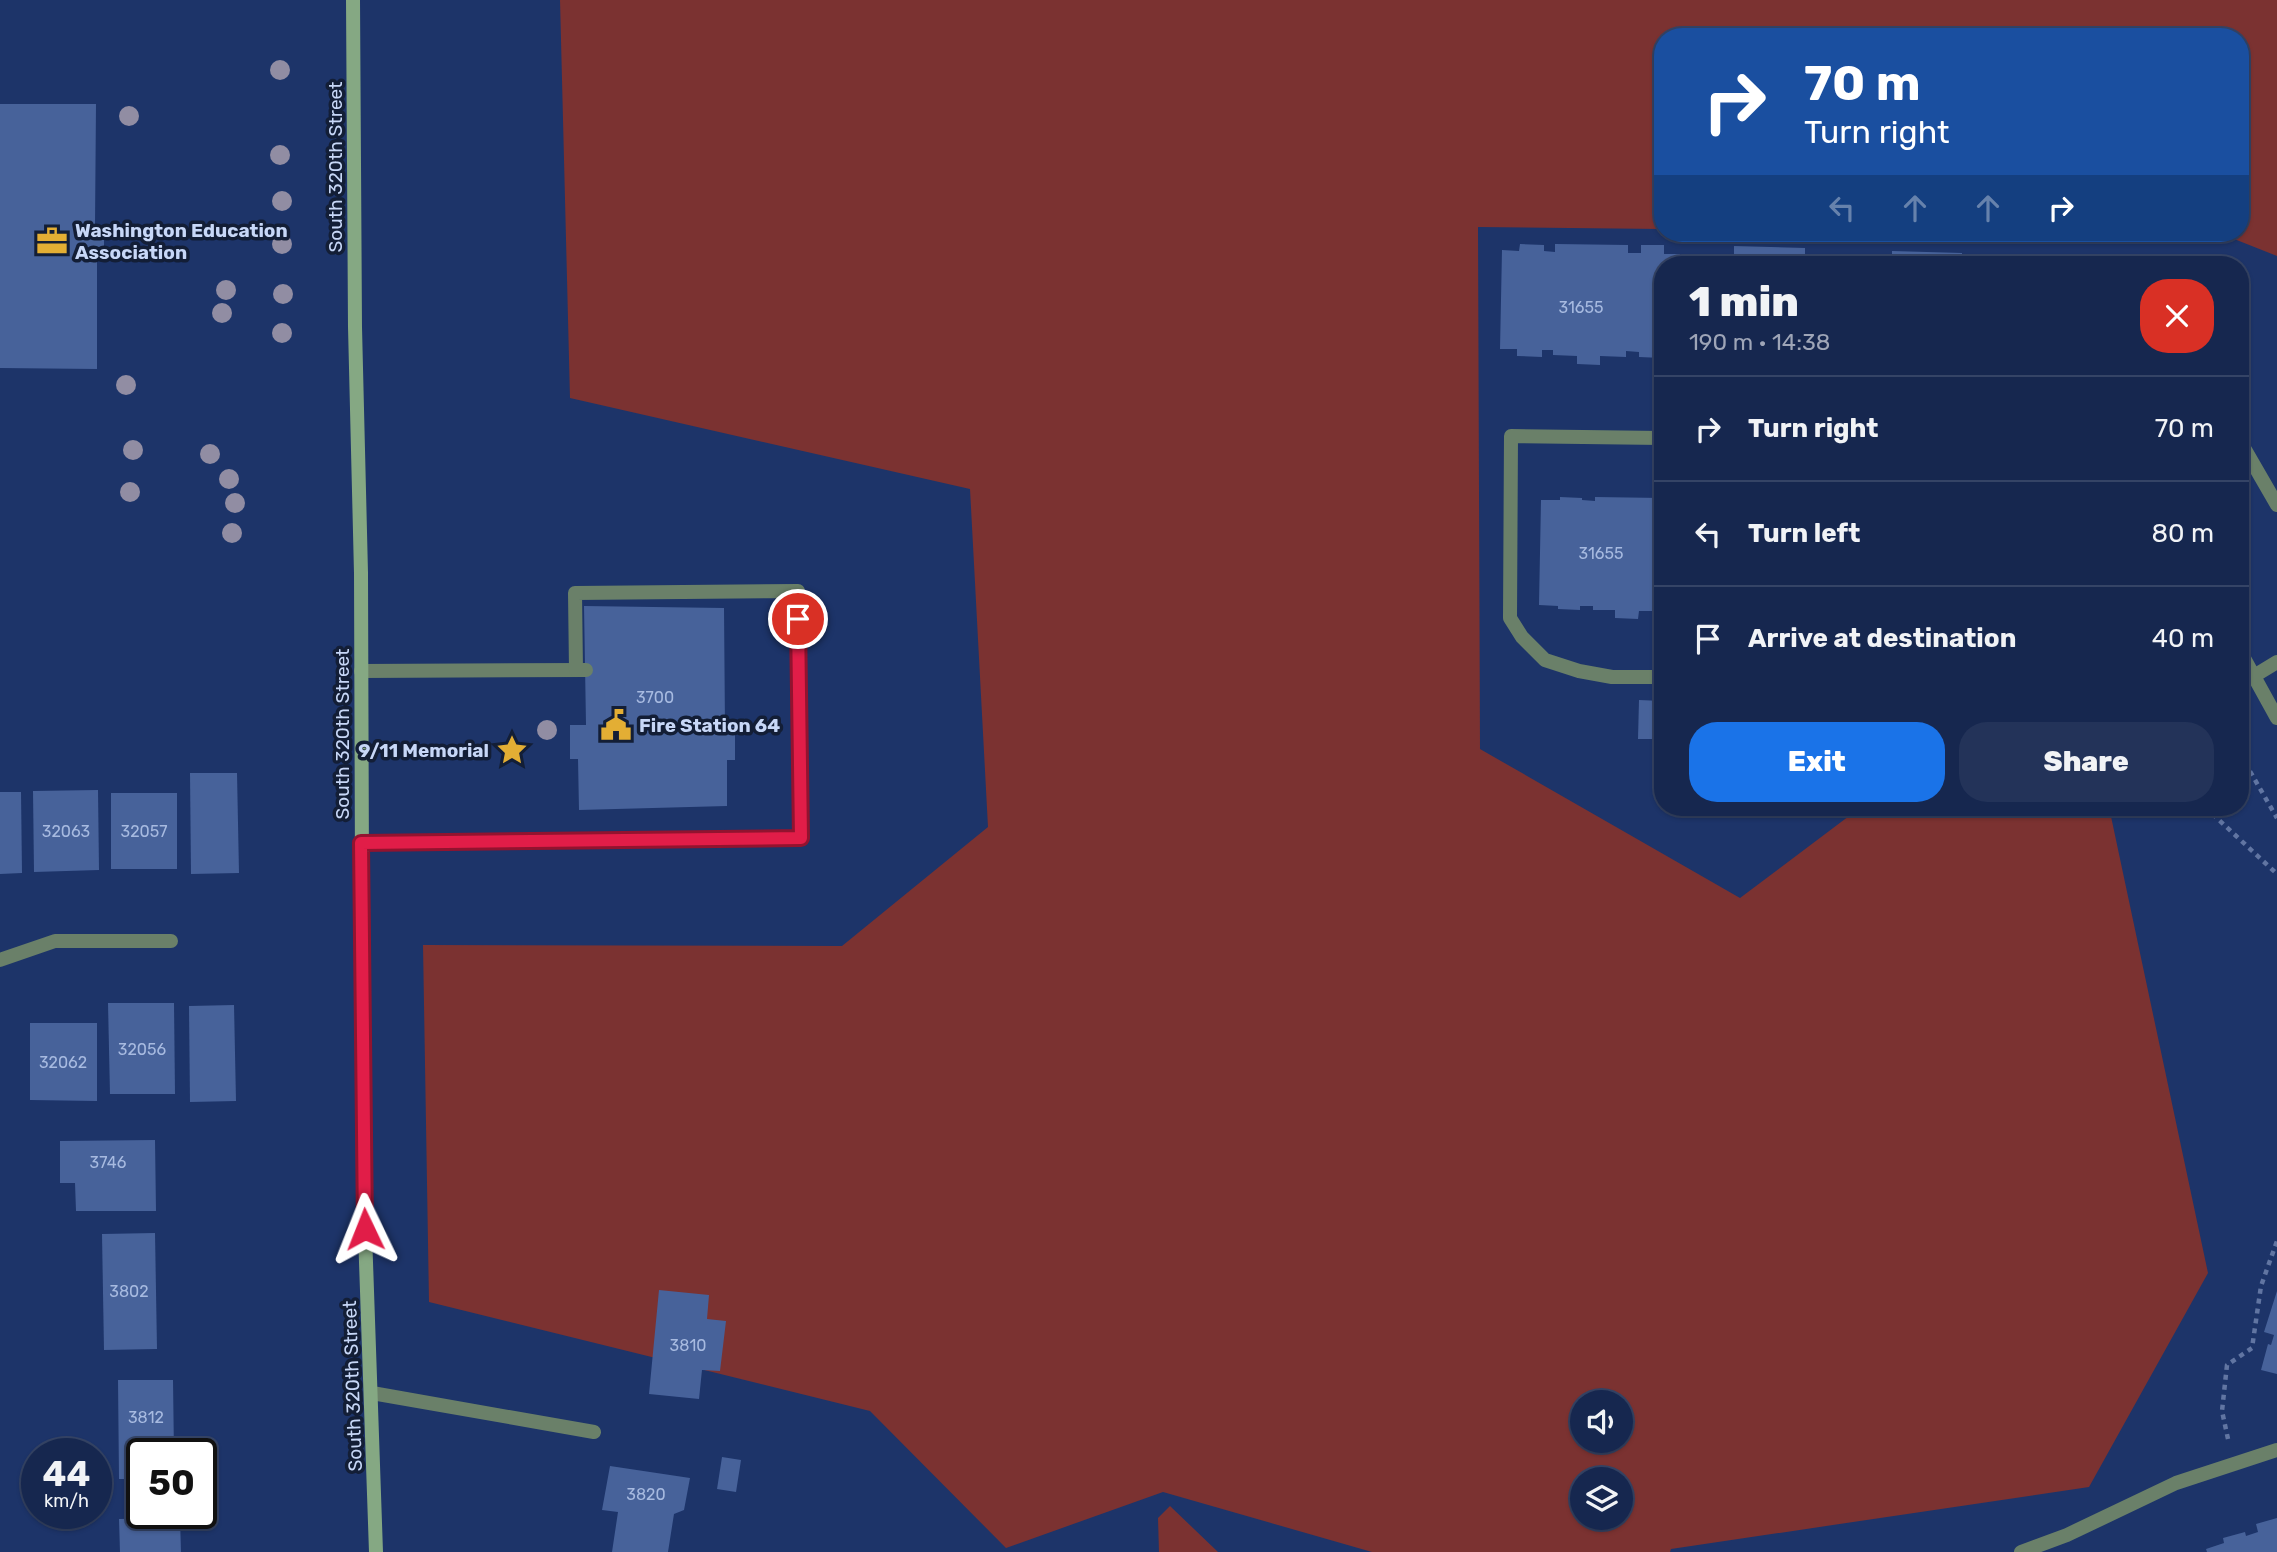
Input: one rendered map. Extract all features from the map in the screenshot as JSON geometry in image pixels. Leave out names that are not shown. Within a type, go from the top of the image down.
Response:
[{"type":"main road","name":"South 320th Street","points":[[353,0],[355,327],[361,573],[363,1175],[376,1552]]},
{"type":"street","points":[[1654,438],[1511,436],[1510,604],[1510,618],[1521,637],[1545,660],[1579,671],[1612,677],[1654,677]]},
{"type":"street","points":[[2249,457],[2277,505]]},
{"type":"street","points":[[361,671],[581,670],[575,593],[797,592],[801,838],[361,843]]},
{"type":"street","points":[[2249,675],[2277,662]]},
{"type":"street","points":[[2249,679],[2277,718]]},
{"type":"street","points":[[0,960],[55,941],[171,941]]},
{"type":"street","points":[[372,1393],[594,1432]]},
{"type":"street","points":[[2021,1552],[2067,1535],[2176,1483],[2277,1450]]},
{"type":"path","points":[[2249,770],[2277,818]]},
{"type":"path","points":[[2215,816],[2277,874]]},
{"type":"path","points":[[2234,1464],[2222,1411],[2227,1365],[2252,1348],[2261,1286],[2277,1241]]},
{"type":"shaded area","points":[[560,0],[2277,0],[2277,256],[2242,242],[2249,242],[2249,28],[1654,28],[1654,229],[1478,227],[1480,749],[1740,898],[1849,816],[2111,816],[2208,1273],[2089,1487],[1671,1549],[1670,1552],[1372,1552],[1163,1492],[1006,1548],[870,1411],[429,1302],[423,945],[842,946],[988,827],[970,489],[570,398]]},
{"type":"shaded area","points":[[1170,1506],[1218,1552],[1159,1552],[1158,1518]]},
{"type":"building","name":"Washington Education Association","points":[[0,104],[96,104],[95,225],[104,225],[104,257],[97,257],[97,369],[0,368]]},
{"type":"building","points":[[1520,244],[1544,245],[1544,251],[1555,252],[1555,244],[1628,245],[1628,253],[1641,253],[1641,245],[1664,245],[1664,254],[1680,254],[1654,256],[1654,358],[1639,357],[1639,352],[1626,351],[1626,357],[1600,356],[1600,365],[1577,364],[1577,356],[1553,355],[1553,350],[1542,350],[1542,357],[1517,356],[1517,349],[1500,349],[1502,250],[1519,251]]},
{"type":"building","points":[[1734,246],[1805,248],[1805,256],[1734,256]]},
{"type":"building","points":[[1892,251],[1962,253],[1962,256],[1892,256]]},
{"type":"building","points":[[1855,254],[1880,256],[1855,256]]},
{"type":"building","points":[[1560,497],[1595,501],[1595,497],[1654,498],[1654,611],[1639,611],[1638,619],[1615,618],[1615,610],[1593,610],[1593,606],[1580,606],[1580,610],[1539,605],[1541,500],[1560,500]]},
{"type":"building","points":[[584,606],[724,608],[725,728],[735,727],[735,760],[727,760],[727,806],[579,810],[578,759],[570,759],[570,725],[586,725]]},
{"type":"building","points":[[1639,700],[1654,701],[1654,739],[1638,739]]},
{"type":"building","points":[[190,773],[237,773],[239,873],[191,874]]},
{"type":"building","points":[[98,790],[99,870],[34,872],[33,791]]},
{"type":"building","points":[[0,792],[21,792],[22,873],[0,874]]},
{"type":"building","points":[[111,793],[177,793],[177,869],[111,869]]},
{"type":"building","points":[[108,1003],[174,1003],[175,1094],[110,1094]]},
{"type":"building","points":[[234,1005],[236,1101],[190,1102],[189,1006]]},
{"type":"building","points":[[30,1023],[97,1023],[97,1101],[30,1100]]},
{"type":"building","points":[[155,1140],[156,1211],[76,1211],[75,1183],[60,1183],[60,1141]]},
{"type":"building","points":[[155,1233],[157,1349],[104,1350],[102,1234]]},
{"type":"building","points":[[659,1290],[709,1295],[707,1319],[726,1321],[720,1371],[702,1370],[699,1399],[649,1394]]},
{"type":"building","points":[[2277,1291],[2277,1374],[2261,1370],[2268,1344],[2271,1345],[2274,1335],[2264,1332]]},
{"type":"building","points":[[118,1380],[173,1380],[174,1438],[126,1438],[126,1479],[119,1479]]},
{"type":"building","points":[[722,1457],[741,1460],[736,1492],[717,1489]]},
{"type":"building","points":[[610,1466],[690,1478],[684,1510],[674,1514],[668,1552],[612,1552],[618,1512],[602,1510]]},
{"type":"building","points":[[2277,1518],[2277,1552],[2207,1552],[2206,1549],[2224,1543],[2223,1538],[2245,1532],[2246,1536],[2258,1532],[2256,1524]]},
{"type":"building","points":[[119,1519],[126,1519],[126,1529],[180,1529],[181,1552],[120,1552]]},
{"type":"place","name":"Washington Education Association","points":[[52,241]]},
{"type":"place","name":"Fire Station 64","points":[[616,725]]},
{"type":"place","name":"9/11 Memorial","points":[[512,750]]},
{"type":"route","points":[[365,1229],[361,843],[801,838],[798,619]]}]
